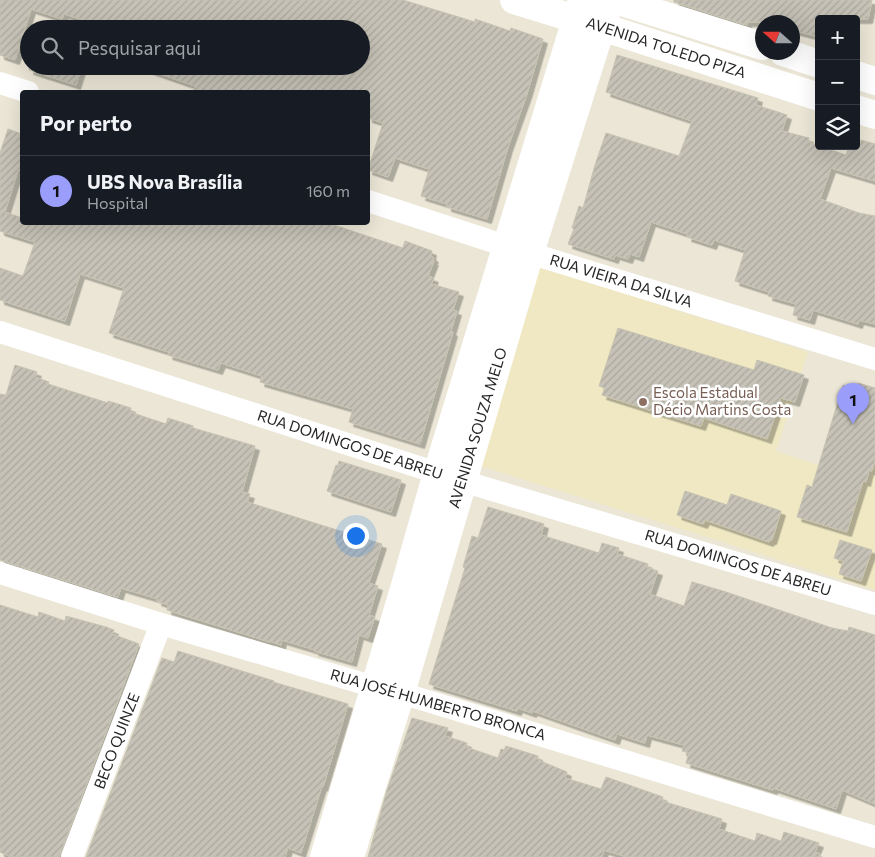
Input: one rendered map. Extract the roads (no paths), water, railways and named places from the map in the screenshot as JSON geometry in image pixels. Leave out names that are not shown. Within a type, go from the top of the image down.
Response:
[{"type":"street","name":"AVENIDA TOLEDO PIZA","points":[[514,0],[579,10],[602,26],[815,96]]},
{"type":"street","name":"AVENIDA SOUZA MELO","points":[[518,249],[602,26],[610,0]]},
{"type":"street","name":"AVENIDA TOLEDO PIZA","points":[[615,0],[755,44]]},
{"type":"street","name":"AVENIDA SOUZA MELO","points":[[350,857],[388,690],[449,477],[518,249],[579,10]]},
{"type":"street","points":[[800,58],[815,63]]},
{"type":"street","points":[[860,76],[875,81]]},
{"type":"street","points":[[0,83],[22,90]]},
{"type":"street","points":[[860,110],[875,116]]},
{"type":"street","name":"RUA VIEIRA DA SILVA","points":[[370,202],[875,358]]},
{"type":"street","name":"RUA DOMINGOS DE ABREU","points":[[0,332],[449,477],[875,604]]},
{"type":"street","name":"RUA JOSÉ HUMBERTO BRONCA","points":[[0,573],[161,624],[388,690],[875,837]]},
{"type":"street","name":"BECO QUINZE","points":[[72,857],[161,624]]},
{"type":"street","name":"AVENIDA SOUZA MELO","points":[[324,857],[388,690]]},
{"type":"place","name":"Escola Estadual Décio Martins Costa","points":[[643,402]]},
{"type":"place","name":"UBS Nova Brasília","points":[[853,424]]}]
